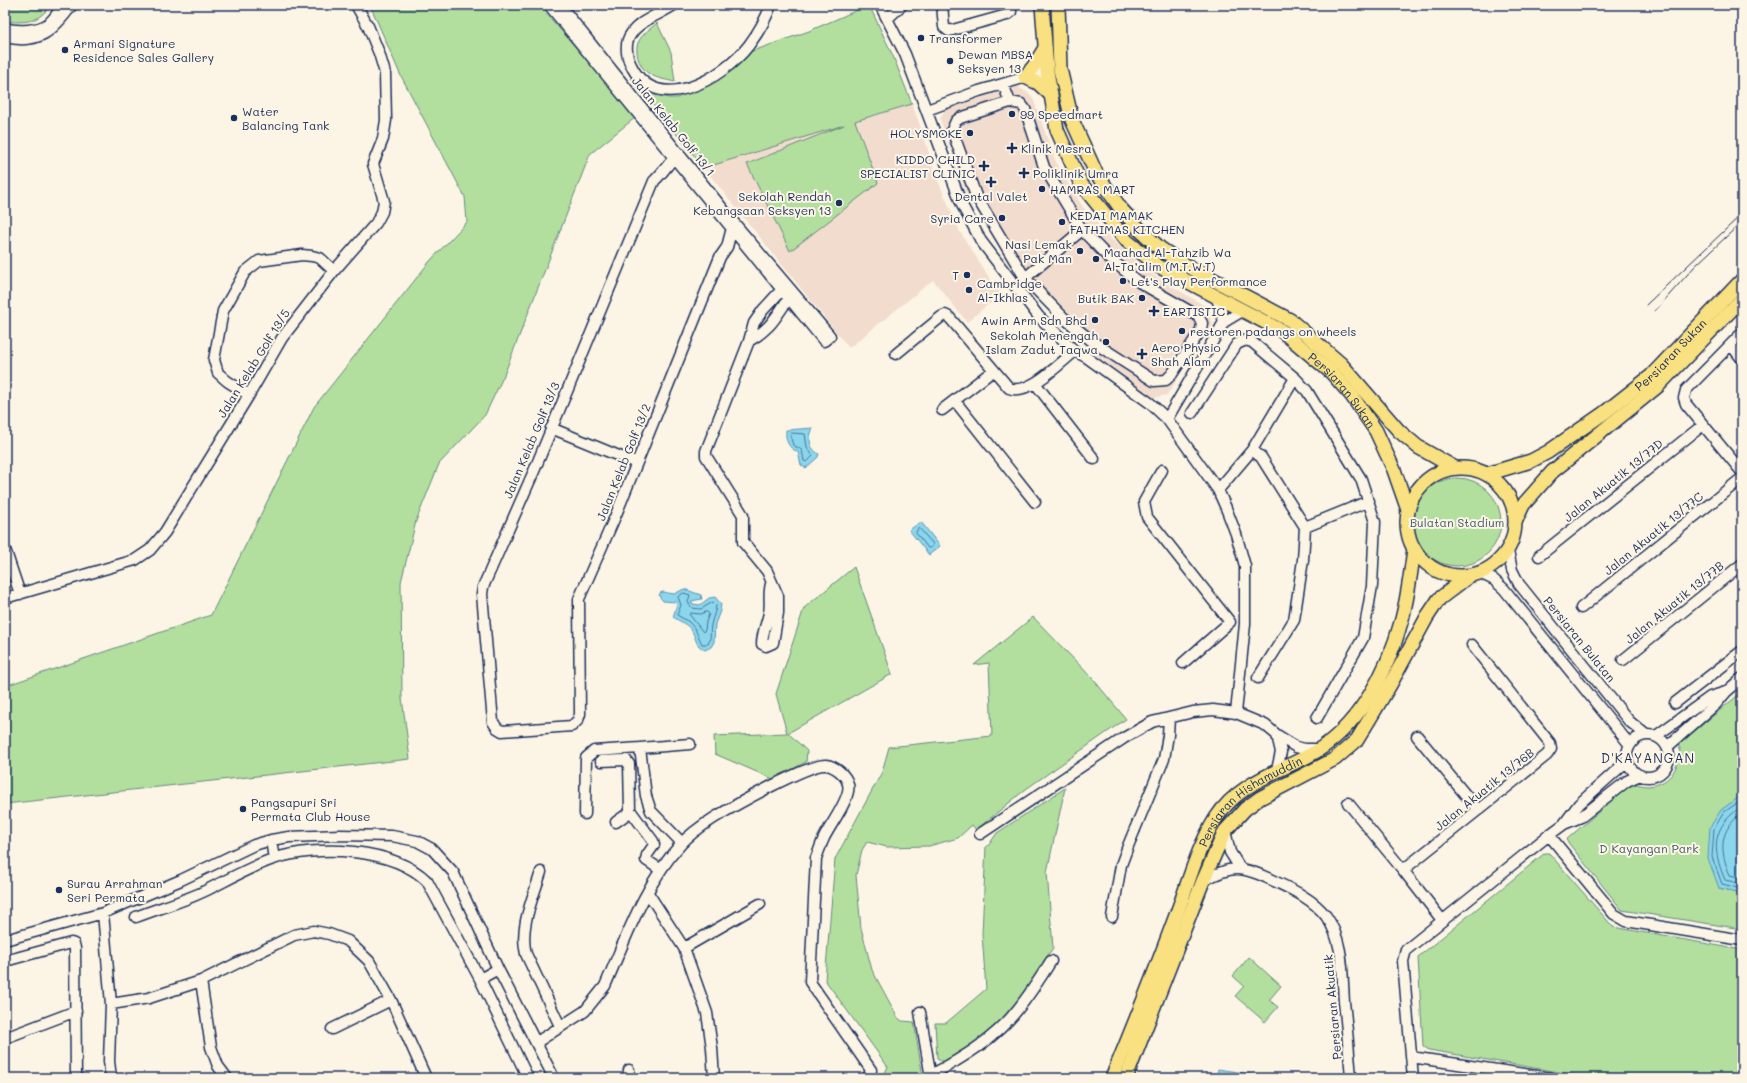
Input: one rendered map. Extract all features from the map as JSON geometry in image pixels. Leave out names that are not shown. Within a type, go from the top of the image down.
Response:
[{"type":"main road","name":"Persiaran Sukan","points":[[1042,5],[1047,71],[1057,130],[1081,184],[1127,241],[1158,266],[1282,331],[1331,372],[1352,396],[1376,431],[1394,470],[1408,510]]},
{"type":"main road","name":"Persiaran Sukan","points":[[1058,5],[1059,53],[1063,84],[1072,120],[1096,173],[1114,202],[1141,231],[1161,249],[1182,263],[1290,320],[1341,364],[1399,431],[1418,447],[1455,468]]},
{"type":"main road","points":[[1045,48],[1025,77],[1038,83],[1050,94]]},
{"type":"main road","points":[[1059,53],[1053,66],[1047,71],[1063,84]]},
{"type":"main road","name":"Persiaran Sukan","points":[[1486,474],[1526,462],[1548,452],[1604,414],[1651,376],[1742,280]]},
{"type":"main road","name":"Persiaran Sukan","points":[[1516,520],[1523,505],[1552,472],[1658,386],[1742,299]]},
{"type":"main road","points":[[1455,468],[1476,470],[1486,474],[1502,485],[1512,501],[1516,520],[1514,536],[1508,551],[1495,565],[1476,575],[1453,576],[1437,571],[1424,562],[1414,549],[1408,530],[1408,510],[1414,494],[1425,482],[1439,473],[1455,468]]},
{"type":"main road","name":"Persiaran Hishamuddin","points":[[1112,1078],[1149,988],[1202,846],[1216,818],[1225,806],[1238,794],[1257,781],[1277,770],[1307,757],[1333,741],[1347,727],[1362,707],[1393,648],[1402,618],[1414,549]]},
{"type":"main road","name":"Persiaran Hishamuddin","points":[[1126,1078],[1203,881],[1225,831],[1244,809],[1260,798],[1335,759],[1357,740],[1390,685],[1427,617],[1439,599],[1476,575]]},
{"type":"street","points":[[5,28],[17,30],[42,27],[54,17],[63,5]]},
{"type":"street","points":[[5,36],[17,39],[38,36],[46,33],[60,22],[72,5]]},
{"type":"street","name":"Jalan Kelab Golf 13/5","points":[[5,598],[135,560],[150,550],[165,532],[282,338],[334,271],[376,223],[382,212],[384,201],[373,164],[383,138],[386,120],[385,73],[380,53],[368,26],[356,5]]},
{"type":"street","points":[[549,5],[676,156]]},
{"type":"street","name":"Jalan Kelab Golf 13/1","points":[[560,5],[676,156],[791,296],[830,336]]},
{"type":"street","points":[[674,5],[641,24],[631,34],[627,44],[627,56],[632,67],[643,81],[658,89],[671,91],[700,85],[718,74],[748,46],[760,28],[771,5]]},
{"type":"street","points":[[880,5],[905,54],[962,205],[981,241],[1039,317],[1075,351],[1086,356],[1150,403],[1167,420],[1218,490],[1236,534],[1245,566],[1245,624],[1236,713]]},
{"type":"street","points":[[887,19],[902,5]]},
{"type":"street","points":[[942,5],[944,27],[949,31],[1007,15],[1011,9]]},
{"type":"street","points":[[927,110],[1003,84],[1047,71]]},
{"type":"street","points":[[1003,84],[1010,102]]},
{"type":"street","points":[[1010,102],[1021,104],[1025,109],[1044,167],[1082,230],[1109,258],[1139,282],[1198,316],[1202,323],[1201,330],[1172,374],[1166,380],[1154,381],[1093,342],[1064,318],[1025,278],[976,196],[952,130],[956,121],[960,118],[1010,102]]},
{"type":"street","name":"Jalan Kelab Golf 13/3","points":[[578,720],[572,726],[502,731],[497,728],[493,722],[482,594],[483,587],[654,181],[662,174],[676,156]]},
{"type":"street","points":[[962,205],[976,196]]},
{"type":"street","name":"Jalan Kelab Golf 13/2","points":[[578,720],[580,714],[579,599],[615,517],[720,257],[727,247],[734,226]]},
{"type":"street","points":[[1025,278],[1082,230]]},
{"type":"street","points":[[249,395],[218,373],[214,360],[223,311],[245,272],[259,261],[302,255],[320,258],[334,271]]},
{"type":"street","points":[[771,584],[769,612],[762,639],[762,644],[766,646],[773,643],[778,613],[778,596],[771,584],[767,571],[743,542],[743,514],[706,456],[706,451],[749,341],[754,323],[763,310],[784,287]]},
{"type":"street","points":[[749,341],[762,334],[773,323],[791,296]]},
{"type":"street","points":[[1216,296],[1224,322]]},
{"type":"street","points":[[1167,420],[1224,322],[1244,310]]},
{"type":"street","points":[[896,354],[945,315],[949,317],[1009,388],[1016,391],[1024,389],[1035,383],[1075,351]]},
{"type":"street","points":[[1742,333],[1686,390],[1684,398],[1686,404],[1742,472]]},
{"type":"street","points":[[1198,334],[1203,339],[1205,356]]},
{"type":"street","points":[[1086,356],[1093,342]]},
{"type":"street","points":[[1192,413],[1237,344],[1241,342],[1252,342],[1295,378],[1307,391],[1361,479],[1375,522],[1372,586],[1363,638],[1317,718]]},
{"type":"street","points":[[1731,345],[1742,359]]},
{"type":"street","points":[[942,410],[994,370]]},
{"type":"street","points":[[1218,490],[1252,450],[1295,378]]},
{"type":"street","points":[[1035,383],[1094,459]]},
{"type":"street","points":[[955,401],[1035,502]]},
{"type":"street","name":"Jalan Akuatik 13/77D","points":[[1539,556],[1703,425]]},
{"type":"street","points":[[551,428],[636,463]]},
{"type":"street","points":[[1252,450],[1261,457],[1305,527],[1294,620],[1258,678]]},
{"type":"street","points":[[1162,470],[1144,502],[1147,518],[1230,622],[1245,624]]},
{"type":"street","name":"Jalan Akuatik 13/77C","points":[[1581,608],[1742,478]]},
{"type":"street","points":[[1305,527],[1369,501]]},
{"type":"street","points":[[5,550],[20,594]]},
{"type":"street","name":"Persiaran Bulatan","points":[[1508,551],[1512,570],[1519,584],[1629,721],[1651,736]]},
{"type":"street","name":"Jalan Akuatik 13/77B","points":[[1623,660],[1742,564]]},
{"type":"street","points":[[1476,575],[1494,580],[1504,589],[1630,745]]},
{"type":"street","points":[[1183,663],[1230,622]]},
{"type":"street","name":"Jalan Akuatik 13/76B","points":[[1403,870],[1547,755],[1551,749],[1550,743],[1472,645]]},
{"type":"street","points":[[1675,703],[1742,651]]},
{"type":"street","points":[[1667,747],[1716,704],[1726,692],[1742,678]]},
{"type":"street","points":[[1651,736],[1710,697],[1726,692]]},
{"type":"street","points":[[980,834],[1124,738],[1152,722],[1193,712],[1213,710],[1236,713],[1265,725],[1276,735],[1296,747],[1305,749],[1320,749]]},
{"type":"street","points":[[1112,917],[1121,865],[1125,852],[1136,822],[1164,760],[1169,718]]},
{"type":"street","points":[[1276,735],[1281,752],[1277,770]]},
{"type":"street","points":[[1417,736],[1478,810]]},
{"type":"street","points":[[1651,736],[1661,739],[1667,747],[1668,761],[1660,773],[1654,776],[1640,775],[1634,772],[1627,761],[1630,745],[1637,738],[1651,736]]},
{"type":"street","points":[[584,814],[586,758],[594,751],[690,744]]},
{"type":"street","points":[[640,748],[646,796],[651,811],[682,843]]},
{"type":"street","points":[[601,761],[618,759],[626,760],[629,764],[630,812],[653,840],[654,845],[647,855],[646,860],[661,870]]},
{"type":"street","points":[[1564,824],[1579,804],[1627,761]]},
{"type":"street","points":[[537,1042],[585,1011],[605,986],[648,893],[661,870],[682,843],[713,819],[799,773],[816,766],[826,765],[835,768],[844,776],[848,784],[848,794],[823,839],[816,858],[810,982],[871,1070],[868,1078]]},
{"type":"street","points":[[1413,1078],[1404,955],[1406,950],[1549,835],[1564,824],[1581,817],[1627,782],[1640,775]]},
{"type":"street","points":[[1348,803],[1442,920]]},
{"type":"street","points":[[616,822],[630,812]]},
{"type":"street","points":[[1203,881],[1222,871],[1240,868],[1230,852],[1225,831]]},
{"type":"street","points":[[1549,835],[1614,914],[1620,918],[1626,921],[1742,940]]},
{"type":"street","points":[[5,940],[103,913],[181,880],[254,845],[271,840],[296,836],[392,836],[417,841],[432,849],[453,872],[498,969],[537,1042],[554,1078]]},
{"type":"street","points":[[271,840],[274,859]]},
{"type":"street","points":[[136,917],[206,890],[232,876],[274,859],[303,851],[348,852],[382,857],[417,872],[427,881],[480,979],[528,1078]]},
{"type":"street","name":"Persiaran Akuatik","points":[[1240,868],[1270,879],[1302,895],[1312,902],[1326,916],[1334,931],[1341,953],[1351,1078]]},
{"type":"street","points":[[541,872],[523,932],[523,944],[526,954],[560,1026]]},
{"type":"street","points":[[648,893],[684,948],[707,1013],[712,1048],[714,1078]]},
{"type":"street","points":[[684,948],[760,904]]},
{"type":"street","points":[[103,913],[111,1004],[109,1061],[111,1078]]},
{"type":"street","points":[[111,1004],[149,998],[201,981],[288,938],[314,931],[329,934],[348,941],[369,961],[391,1000],[426,1078]]},
{"type":"street","points":[[5,961],[71,943],[74,944],[76,1078]]},
{"type":"street","points":[[920,1012],[931,1077],[995,1034],[1018,1010],[1052,961]]},
{"type":"street","points":[[480,979],[498,969]]},
{"type":"street","points":[[201,981],[211,1047],[218,1066],[227,1078]]},
{"type":"street","points":[[332,1029],[391,1000]]},
{"type":"street","points":[[5,1038],[76,1011]]},
{"type":"street","points":[[1411,1057],[1551,1078]]},
{"type":"shaded area","points":[[1017,86],[1032,96],[1058,167],[1083,207],[1112,240],[1155,276],[1205,306],[1213,324],[1167,395],[1153,398],[1087,348],[1019,281],[967,195],[940,119],[945,110]]},
{"type":"shaded area","name":"Sekolah Rendah Kebangsaan Seksyen 13","points":[[912,104],[923,133],[935,174],[960,232],[1001,294],[967,322],[933,280],[849,348],[704,168]]},
{"type":"green space","points":[[5,5],[51,5],[46,11],[36,18],[25,22],[19,22],[5,21]]},
{"type":"green space","points":[[370,5],[539,5],[636,117],[590,154],[504,375],[485,415],[439,464],[416,521],[401,582],[402,698],[410,759],[5,804],[5,686],[211,615],[314,407],[430,261],[467,222],[465,197],[400,74]]},
{"type":"green space","points":[[869,5],[893,56],[912,104],[855,121],[878,183],[790,251],[747,164],[844,125],[704,168],[637,85],[654,95],[677,98],[701,87],[747,53],[809,31]]},
{"type":"green space","points":[[657,23],[671,52],[675,82],[652,76],[644,69],[638,58],[637,47],[639,40]]},
{"type":"green space","name":"Bulatan Stadium","points":[[1448,478],[1466,478],[1482,485],[1494,497],[1501,513],[1501,531],[1494,547],[1482,559],[1466,566],[1448,566],[1432,559],[1420,547],[1413,531],[1413,513],[1420,497],[1432,485]]},
{"type":"green space","points":[[854,567],[892,674],[788,733],[807,751],[806,762],[773,779],[715,754],[714,736],[787,733],[776,694],[804,608]]},
{"type":"green space","points":[[1033,617],[1093,679],[1126,719],[1026,789],[976,830],[972,825],[958,838],[929,846],[887,847],[867,842],[862,850],[856,875],[861,928],[872,970],[898,1018],[902,1021],[914,1022],[923,1078],[882,1078],[888,1067],[825,980],[835,859],[882,772],[889,747],[992,736],[989,663],[974,665]]},
{"type":"green space","name":"D Kayangan Park","points":[[1742,692],[1742,795],[1721,810],[1719,888],[1742,893],[1742,929],[1622,910],[1566,840],[1632,783],[1648,786],[1664,782],[1673,772],[1679,759],[1680,743]]},
{"type":"green space","points":[[1065,788],[1047,872],[1053,948],[1043,962],[1046,964],[1010,1015],[972,1046],[944,1062],[937,1058],[935,1023],[946,1023],[986,989],[982,934],[986,846],[988,846],[997,833]]},
{"type":"green space","points":[[1545,853],[1549,853],[1613,927],[1742,950],[1742,1078],[1593,1078],[1429,1050],[1423,1046],[1418,957]]},
{"type":"green space","points":[[1249,957],[1281,986],[1269,1000],[1278,1007],[1265,1022],[1235,996],[1244,986],[1233,976]]},
{"type":"water","points":[[813,428],[810,436],[810,443],[813,449],[819,454],[818,457],[806,468],[801,465],[798,452],[788,443],[786,430]]},
{"type":"water","points":[[921,522],[940,546],[929,555],[909,530]]},
{"type":"water","points":[[684,589],[701,595],[702,599],[691,601],[693,604],[700,605],[709,598],[715,597],[721,604],[715,624],[714,642],[711,647],[705,650],[697,644],[693,633],[689,628],[673,617],[677,604],[676,602],[663,601],[659,596],[660,593],[663,592],[674,594]]},
{"type":"water","points":[[1742,795],[1742,893],[1719,888],[1708,858],[1710,827],[1721,810]]},
{"type":"water","points":[[1218,1069],[1275,1078],[1216,1078]]},
{"type":"tram line","points":[[1646,305],[1742,214]]},
{"type":"tram line","points":[[1654,312],[1695,266],[1742,222]]},
{"type":"place","name":"Transformer","points":[[921,38]]},
{"type":"place","name":"Armani Signature Residence Sales Gallery","points":[[65,50]]},
{"type":"place","name":"Dewan MBSA Seksyen 13","points":[[950,61]]},
{"type":"place","name":"99 Speedmart","points":[[1012,114]]},
{"type":"place","name":"Water Balancing Tank","points":[[234,118]]},
{"type":"place","name":"HOLYSMOKE","points":[[970,133]]},
{"type":"place","name":"Klinik Mesra","points":[[1012,148]]},
{"type":"place","name":"KIDDO CHILD SPECIALIST CLINIC","points":[[984,166]]},
{"type":"place","name":"Poliklinik Umra","points":[[1024,173]]},
{"type":"place","name":"Dental Valet","points":[[991,182]]},
{"type":"place","name":"HAMRAS MART","points":[[1042,189]]},
{"type":"place","name":"Sekolah Rendah Kebangsaan Seksyen 13","points":[[839,203]]},
{"type":"place","name":"Syria Care","points":[[1002,218]]},
{"type":"place","name":"KEDAI MAMAK FATHIMAS KITCHEN","points":[[1062,222]]},
{"type":"place","name":"Nasi Lemak Pak Man","points":[[1080,251]]},
{"type":"place","name":"Maahad Al-Tahzib Wa Al-Ta’alim (M.T.W.T)","points":[[1096,259]]},
{"type":"place","name":"T","points":[[967,275]]},
{"type":"place","name":"Let's Play Performance","points":[[1123,281]]},
{"type":"place","name":"Cambridge Al-Ikhlas","points":[[969,290]]},
{"type":"place","name":"Butik BAK","points":[[1142,298]]},
{"type":"place","name":"EARTISTIC","points":[[1154,311]]},
{"type":"place","name":"Awin Arm Sdn Bhd","points":[[1095,320]]},
{"type":"place","name":"restoren padangs on wheels","points":[[1182,331]]},
{"type":"place","name":"Sekolah Menengah Islam Zadut Taqwa","points":[[1106,342]]},
{"type":"place","name":"Aero Physio Shah Alam","points":[[1142,354]]},
{"type":"place","name":"Pangsapuri Sri Permata Club House","points":[[243,809]]},
{"type":"place","name":"Surau Arrahman Seri Permata","points":[[59,890]]},
{"type":"district","name":"D'KAYANGAN","points":[[1648,757]]}]
